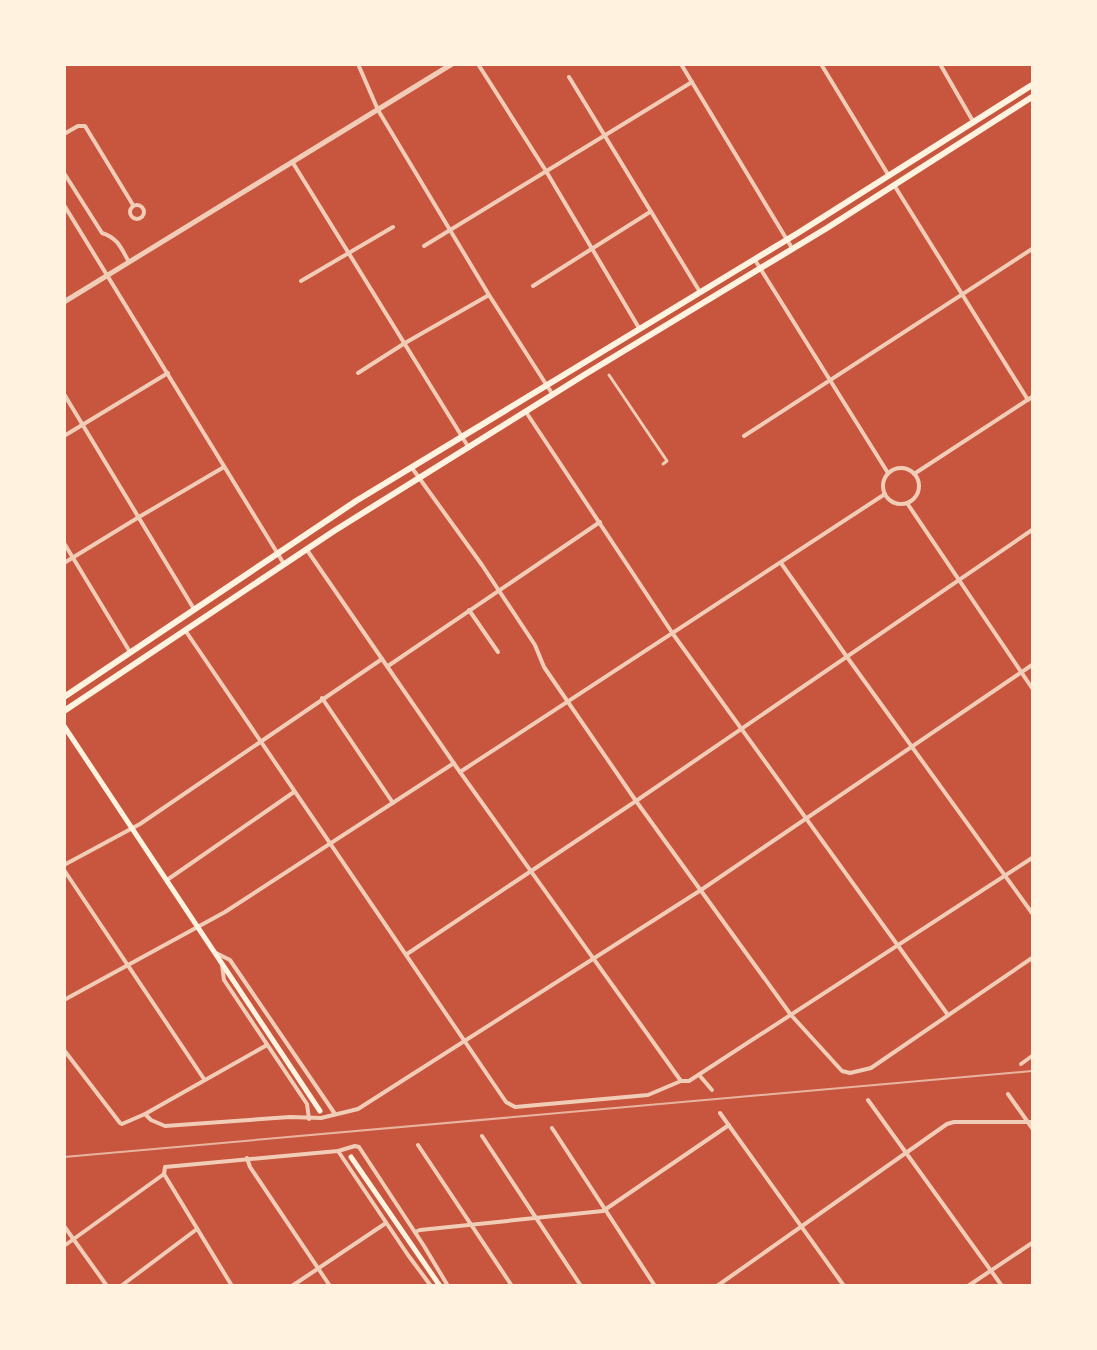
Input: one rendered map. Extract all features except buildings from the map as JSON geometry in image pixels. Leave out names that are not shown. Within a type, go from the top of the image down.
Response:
[{"type":"main road","points":[[65,696],[356,501],[974,123],[1032,90]]},
{"type":"main road","points":[[68,709],[284,564],[419,478],[894,185],[1032,90]]},
{"type":"main road","points":[[64,726],[320,1111]]},
{"type":"main road","points":[[351,1157],[440,1286]]},
{"type":"street","points":[[358,64],[378,110],[489,295],[553,396]]},
{"type":"street","points":[[64,302],[452,64]]},
{"type":"street","points":[[478,64],[546,171],[590,250],[639,328]]},
{"type":"street","points":[[681,64],[792,248]]},
{"type":"street","points":[[821,64],[889,176]]},
{"type":"street","points":[[940,64],[974,123]]},
{"type":"street","points":[[569,77],[700,292]]},
{"type":"street","points":[[424,246],[692,82]]},
{"type":"street","points":[[64,134],[78,126],[85,126],[133,206]]},
{"type":"street","points":[[293,163],[469,448]]},
{"type":"street","points":[[64,173],[102,233],[111,235],[116,240],[129,262]]},
{"type":"street","points":[[894,185],[962,295],[1030,398],[914,474]]},
{"type":"street","points":[[64,205],[284,564]]},
{"type":"street","points":[[533,286],[650,212]]},
{"type":"street","points":[[64,216],[69,213]]},
{"type":"street","points":[[301,281],[393,227]]},
{"type":"street","points":[[744,436],[1032,249]]},
{"type":"street","points":[[754,259],[888,472]]},
{"type":"street","points":[[358,373],[489,295]]},
{"type":"street","points":[[64,436],[168,373]]},
{"type":"street","points":[[609,375],[667,461],[663,464]]},
{"type":"street","points":[[64,394],[194,609]]},
{"type":"street","points":[[526,412],[673,634],[948,1015]]},
{"type":"street","points":[[64,563],[224,467]]},
{"type":"street","points":[[412,468],[482,565],[535,645],[544,667],[566,701],[636,801],[791,1015],[842,1071],[871,1068],[1032,958]]},
{"type":"street","points":[[904,468],[914,474],[919,488],[915,497],[908,503],[892,502],[885,494],[883,483],[888,472],[904,468]]},
{"type":"street","points":[[460,772],[885,494]]},
{"type":"street","points":[[908,503],[1032,688]]},
{"type":"street","points":[[388,666],[600,522]]},
{"type":"street","points":[[406,954],[636,801],[1032,530]]},
{"type":"street","points":[[64,543],[130,652]]},
{"type":"street","points":[[307,550],[460,772],[681,1081]]},
{"type":"street","points":[[781,563],[1032,913]]},
{"type":"street","points":[[469,610],[498,651]]},
{"type":"street","points":[[185,630],[506,1102],[515,1107],[648,1095],[681,1081],[689,1081],[700,1076],[1032,858]]},
{"type":"street","points":[[64,865],[132,830],[382,658]]},
{"type":"street","points":[[147,1116],[165,1126],[290,1117],[309,1119],[352,1112],[364,1107],[701,890],[1032,665]]},
{"type":"street","points":[[65,696],[68,709]]},
{"type":"street","points":[[322,698],[393,803]]},
{"type":"street","points":[[64,1000],[198,927],[454,763]]},
{"type":"street","points":[[167,880],[294,792]]},
{"type":"street","points":[[64,870],[204,1079]]},
{"type":"street","points":[[216,953],[230,960],[335,1114]]},
{"type":"street","points":[[222,961],[224,980],[307,1104],[309,1119]]},
{"type":"street","points":[[64,1050],[120,1123],[126,1124],[147,1116],[204,1079],[267,1045]]},
{"type":"street","points":[[1021,1064],[1032,1056]]},
{"type":"street","points":[[700,1076],[712,1090]]},
{"type":"street","points":[[1008,1094],[1030,1122],[1032,1128]]},
{"type":"street","points":[[867,1100],[1002,1286]]},
{"type":"street","points":[[720,1113],[844,1286]]},
{"type":"street","points":[[717,1286],[951,1123],[1030,1122]]},
{"type":"street","points":[[415,1232],[599,1213],[729,1125]]},
{"type":"street","points":[[552,1128],[655,1286]]},
{"type":"street","points":[[482,1136],[581,1286]]},
{"type":"street","points":[[418,1145],[512,1286]]},
{"type":"street","points":[[230,1285],[164,1174],[166,1166],[338,1151],[355,1146],[358,1147],[415,1232],[448,1286]]},
{"type":"street","points":[[338,1151],[431,1286]]},
{"type":"street","points":[[247,1158],[250,1167],[330,1286]]},
{"type":"street","points":[[64,1246],[164,1174]]},
{"type":"street","points":[[292,1286],[386,1223]]},
{"type":"street","points":[[64,1226],[107,1286]]},
{"type":"street","points":[[120,1286],[197,1229]]},
{"type":"street","points":[[969,1286],[1032,1243]]},
{"type":"railway","points":[[64,1157],[1032,1071]]}]
